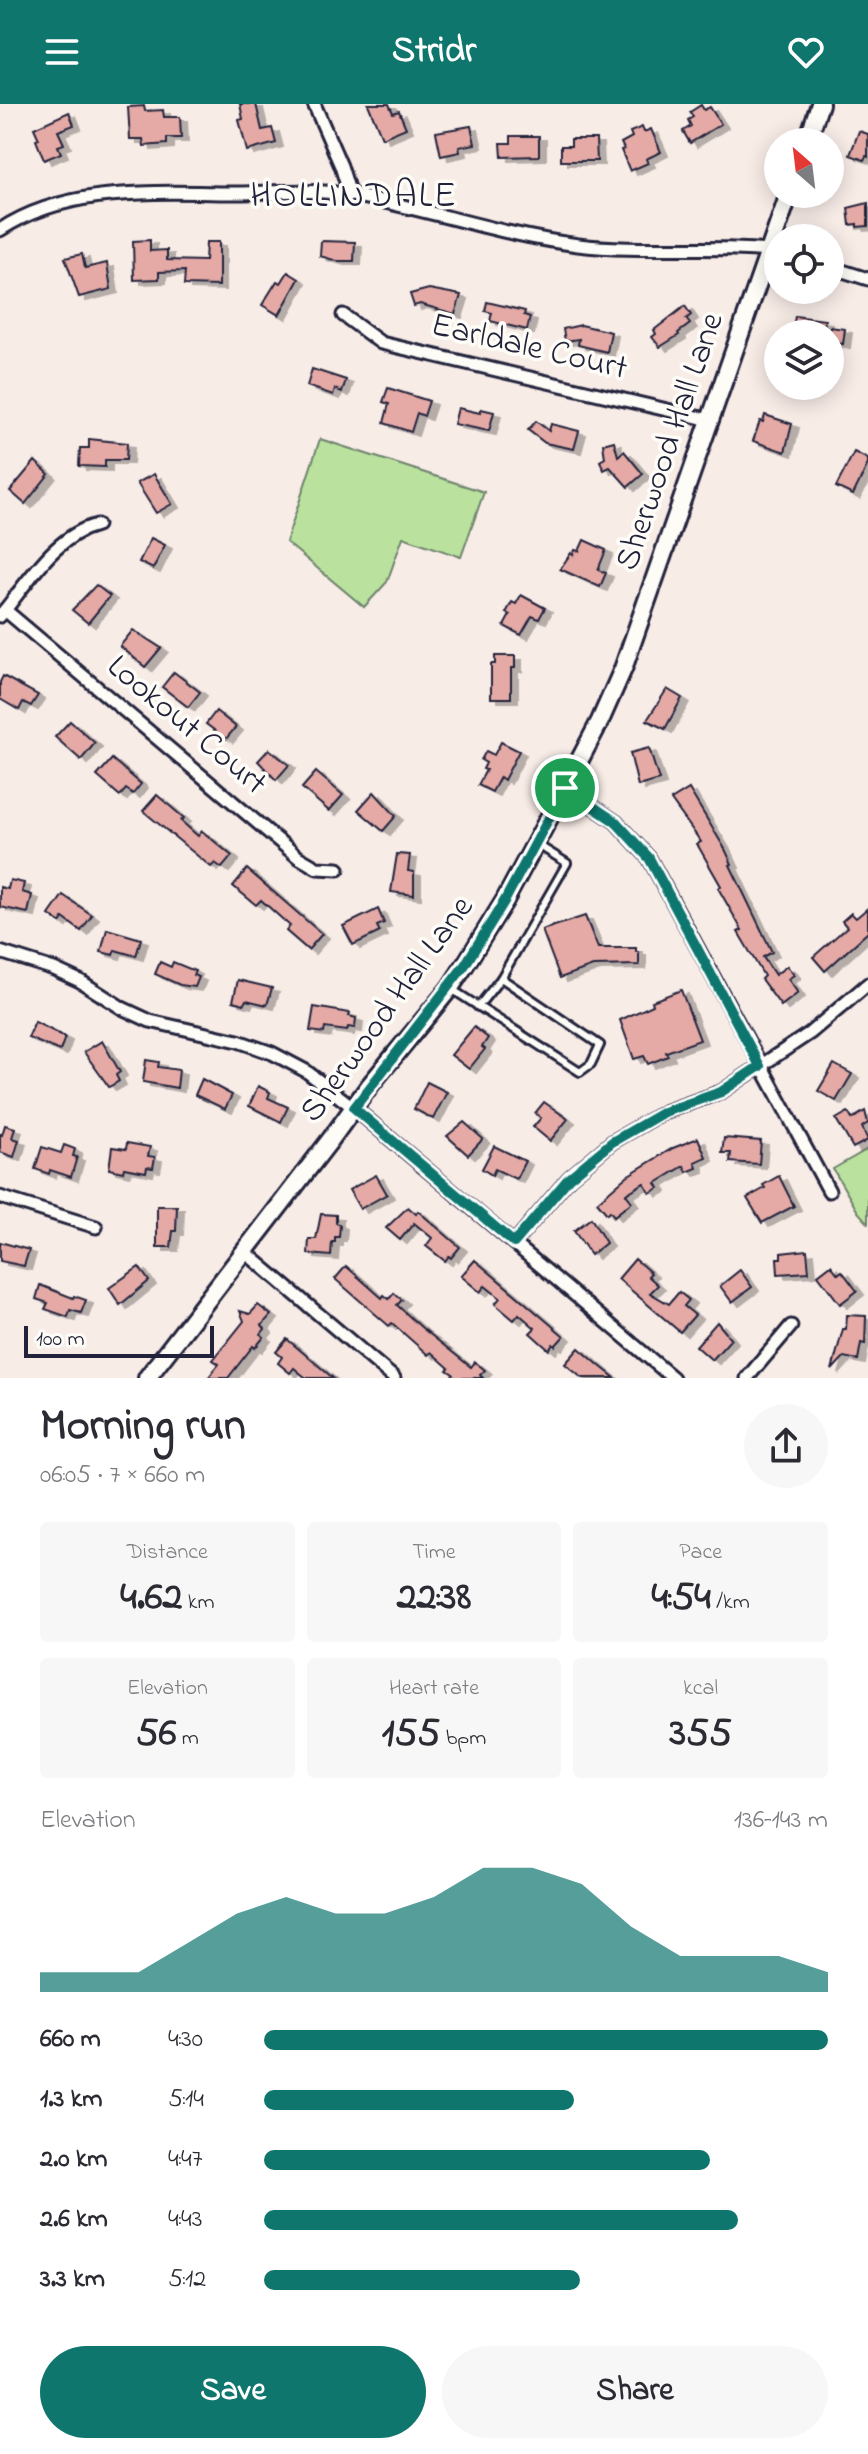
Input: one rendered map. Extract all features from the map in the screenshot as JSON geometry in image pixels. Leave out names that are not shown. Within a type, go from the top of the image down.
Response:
[{"type":"main road","points":[[812,128],[820,104]]},
{"type":"main road","name":"Sherwood Hall Lane","points":[[147,1378],[404,1041],[450,988],[505,900],[600,721],[623,669],[764,276]]},
{"type":"street","points":[[314,104],[350,195]]},
{"type":"street","points":[[0,213],[4,227],[29,214],[57,205],[126,194],[309,192],[350,195],[493,230],[576,245],[629,250],[764,252]]},
{"type":"street","points":[[844,271],[868,279]]},
{"type":"street","name":"Earldale Court","points":[[343,315],[381,343],[710,420]]},
{"type":"street","points":[[2,613],[65,540],[87,527],[97,525]]},
{"type":"street","name":"Lookout Court","points":[[2,613],[298,857],[317,868],[338,869]]},
{"type":"street","points":[[565,788],[616,822],[649,858],[829,1191]]},
{"type":"street","points":[[0,952],[54,969],[150,1021],[238,1041],[272,1053],[306,1071],[354,1108],[673,1378]]},
{"type":"street","points":[[514,1243],[569,1178],[612,1142],[664,1112],[721,1092],[810,1033],[868,984]]},
{"type":"street","points":[[0,1197],[96,1227]]},
{"type":"street","points":[[244,1251],[394,1378]]},
{"type":"street","points":[[747,1378],[791,1326]]},
{"type":"lane","points":[[478,1007],[501,978],[567,863],[535,844]]},
{"type":"lane","points":[[450,988],[580,1072],[591,1064],[600,1045],[501,978]]},
{"type":"green space","points":[[320,439],[484,492],[461,557],[403,537],[387,582],[364,607],[286,542]]},
{"type":"green space","points":[[868,1149],[868,1223],[858,1212],[833,1169]]},
{"type":"building","points":[[240,104],[256,104],[262,130],[272,128],[276,143],[247,151],[239,120],[243,119]]},
{"type":"building","points":[[368,104],[389,104],[393,113],[399,111],[406,128],[382,138]]},
{"type":"building","points":[[701,105],[704,110],[710,107],[721,124],[690,143],[683,131],[691,126],[688,120],[693,117],[690,112]]},
{"type":"building","points":[[144,106],[145,111],[163,110],[164,117],[180,117],[181,138],[167,138],[167,144],[144,146],[143,139],[130,139],[128,107]]},
{"type":"building","points":[[69,112],[74,125],[58,131],[64,144],[58,146],[61,153],[44,160],[34,128]]},
{"type":"building","points":[[471,126],[475,144],[459,147],[460,152],[441,156],[436,132]]},
{"type":"building","points":[[642,127],[644,132],[651,129],[661,152],[646,159],[648,163],[630,171],[621,143],[632,137],[630,132]]},
{"type":"building","points":[[859,131],[868,134],[868,157],[864,160],[850,155]]},
{"type":"building","points":[[511,136],[539,136],[539,156],[502,157],[501,143],[511,143]]},
{"type":"building","points":[[571,139],[596,139],[597,161],[561,161],[561,146],[571,146]]},
{"type":"building","points":[[868,203],[868,226],[850,225],[848,208]]},
{"type":"building","points":[[150,240],[150,251],[167,250],[167,260],[205,261],[206,242],[219,242],[219,286],[184,285],[185,271],[159,272],[159,279],[134,280],[133,241]]},
{"type":"building","points":[[321,241],[355,242],[354,261],[337,261],[320,256]]},
{"type":"building","points":[[82,254],[85,268],[107,263],[111,289],[79,297],[65,258]]},
{"type":"building","points":[[288,272],[299,279],[279,315],[262,305],[277,281],[281,283]]},
{"type":"building","points":[[429,289],[461,295],[455,314],[420,304],[414,306],[410,294]]},
{"type":"building","points":[[487,302],[525,311],[524,315],[530,317],[527,330],[490,321],[492,313],[485,311]]},
{"type":"building","points":[[685,306],[691,315],[686,319],[690,324],[660,347],[652,337],[656,334],[654,330]]},
{"type":"building","points":[[795,316],[825,320],[794,320]]},
{"type":"building","points":[[581,325],[611,332],[607,352],[578,345],[579,339],[565,341],[563,329]]},
{"type":"building","points":[[312,369],[346,380],[342,392],[335,389],[333,395],[307,386]]},
{"type":"building","points":[[388,388],[429,401],[424,416],[417,413],[411,432],[384,423],[389,404],[383,402]]},
{"type":"building","points":[[458,408],[480,413],[481,409],[494,412],[489,431],[454,424]]},
{"type":"building","points":[[765,415],[792,424],[785,452],[753,441]]},
{"type":"building","points":[[536,421],[549,431],[551,424],[579,431],[574,449],[545,443],[528,430]]},
{"type":"building","points":[[89,439],[127,443],[126,460],[105,460],[105,467],[79,466],[80,448],[89,448]]},
{"type":"building","points":[[614,441],[618,456],[624,451],[643,474],[628,487],[610,467],[604,470],[600,461],[605,458],[603,444]]},
{"type":"building","points":[[854,452],[868,459],[868,464],[853,495],[836,487]]},
{"type":"building","points":[[35,461],[49,474],[25,504],[10,491]]},
{"type":"building","points":[[154,474],[172,504],[156,513],[137,483]]},
{"type":"building","points":[[151,538],[165,545],[153,569],[139,562]]},
{"type":"building","points":[[584,540],[606,550],[598,570],[606,573],[600,587],[560,569],[571,553],[573,555],[575,550],[579,551]]},
{"type":"building","points":[[96,585],[110,596],[88,623],[72,610]]},
{"type":"building","points":[[521,595],[545,608],[539,619],[532,616],[521,635],[504,626],[512,602],[516,604]]},
{"type":"building","points":[[133,630],[161,648],[145,667],[120,646]]},
{"type":"building","points":[[495,656],[515,656],[515,668],[511,668],[511,698],[491,698],[491,664],[495,664]]},
{"type":"building","points":[[174,672],[200,692],[188,707],[162,687]]},
{"type":"building","points":[[3,676],[38,695],[31,706],[23,702],[19,710],[0,699]]},
{"type":"building","points":[[667,689],[682,698],[665,729],[647,720]]},
{"type":"building","points":[[216,711],[236,727],[226,739],[206,724]]},
{"type":"building","points":[[70,721],[95,743],[81,760],[55,737]]},
{"type":"building","points":[[501,742],[519,751],[504,780],[500,777],[492,792],[478,785],[486,770],[483,769],[486,763],[481,760],[486,751],[494,755]]},
{"type":"building","points":[[649,748],[659,780],[638,786],[630,753]]},
{"type":"building","points":[[269,749],[289,765],[276,780],[258,761]]},
{"type":"building","points":[[112,759],[141,784],[133,794],[126,789],[120,796],[97,776]]},
{"type":"building","points":[[316,772],[343,795],[329,811],[302,788]]},
{"type":"building","points":[[689,789],[725,849],[772,952],[763,957],[775,975],[787,966],[794,975],[788,979],[798,993],[781,1006],[761,979],[764,976],[738,932],[742,930],[697,844],[701,842],[671,800]]},
{"type":"building","points":[[374,792],[396,816],[383,831],[358,810]]},
{"type":"building","points":[[157,795],[184,818],[181,821],[198,836],[202,831],[232,856],[222,868],[215,863],[211,867],[143,811]]},
{"type":"building","points":[[397,854],[410,855],[408,871],[414,872],[414,895],[391,892]]},
{"type":"building","points":[[247,869],[322,934],[308,950],[286,931],[290,926],[261,900],[256,905],[233,886]]},
{"type":"building","points":[[10,880],[24,883],[22,892],[32,895],[28,913],[0,907],[0,887],[8,889]]},
{"type":"building","points":[[63,895],[92,915],[81,931],[63,918],[60,923],[49,915]]},
{"type":"building","points":[[868,908],[868,932],[825,971],[813,957],[847,927],[842,921],[851,913],[856,918]]},
{"type":"building","points":[[378,909],[384,923],[377,926],[380,932],[353,945],[343,926]]},
{"type":"building","points":[[585,916],[598,948],[636,948],[639,965],[593,966],[560,978],[542,930]]},
{"type":"building","points":[[107,929],[141,939],[136,956],[115,950],[113,955],[101,952]]},
{"type":"building","points":[[160,962],[171,967],[173,962],[195,971],[193,975],[199,977],[195,987],[180,985],[155,974]]},
{"type":"building","points":[[238,980],[272,988],[267,1005],[246,1000],[244,1004],[233,1001]]},
{"type":"building","points":[[681,990],[700,1040],[666,1052],[668,1056],[648,1064],[644,1056],[634,1059],[620,1020],[653,1005],[652,1001]]},
{"type":"building","points":[[314,1007],[350,1013],[349,1016],[356,1018],[355,1028],[348,1027],[347,1031],[325,1028],[324,1033],[310,1031]]},
{"type":"building","points":[[35,1022],[65,1037],[60,1051],[28,1038]]},
{"type":"building","points":[[474,1027],[488,1038],[482,1047],[485,1049],[469,1069],[451,1055]]},
{"type":"building","points":[[102,1041],[120,1072],[116,1075],[119,1081],[109,1087],[84,1052]]},
{"type":"building","points":[[146,1060],[159,1062],[158,1067],[179,1070],[177,1088],[143,1082]]},
{"type":"building","points":[[834,1064],[852,1074],[836,1101],[818,1091]]},
{"type":"building","points":[[202,1079],[232,1095],[225,1109],[195,1095]]},
{"type":"building","points":[[427,1082],[447,1092],[433,1119],[414,1109]]},
{"type":"building","points":[[258,1086],[270,1092],[268,1098],[288,1107],[281,1122],[249,1106]]},
{"type":"building","points":[[544,1102],[568,1119],[550,1141],[533,1127],[541,1118],[535,1113]]},
{"type":"building","points":[[865,1111],[868,1123],[862,1127],[868,1140],[853,1148],[836,1119],[848,1112],[852,1119]]},
{"type":"building","points":[[464,1122],[483,1139],[468,1155],[447,1136]]},
{"type":"building","points":[[5,1125],[15,1128],[12,1138],[19,1140],[14,1157],[0,1152],[0,1134]]},
{"type":"building","points":[[698,1138],[706,1157],[695,1162],[697,1168],[687,1172],[684,1166],[656,1183],[659,1188],[650,1193],[644,1183],[626,1194],[632,1202],[614,1216],[610,1211],[607,1214],[597,1202],[627,1176],[673,1148]]},
{"type":"building","points":[[724,1138],[761,1141],[759,1164],[730,1162],[731,1153],[722,1153]]},
{"type":"building","points":[[127,1143],[150,1147],[148,1156],[155,1157],[153,1168],[147,1167],[146,1172],[109,1169],[112,1147],[126,1149]]},
{"type":"building","points":[[64,1145],[75,1149],[73,1156],[77,1157],[71,1177],[35,1169],[42,1147],[61,1153]]},
{"type":"building","points":[[494,1146],[525,1161],[516,1179],[495,1169],[492,1175],[482,1169]]},
{"type":"building","points":[[376,1175],[387,1194],[360,1209],[349,1190]]},
{"type":"building","points":[[779,1176],[794,1206],[762,1223],[747,1198]]},
{"type":"building","points":[[157,1206],[177,1206],[176,1231],[173,1231],[171,1247],[157,1247]]},
{"type":"building","points":[[408,1207],[416,1214],[418,1211],[460,1247],[451,1258],[449,1256],[445,1261],[426,1246],[432,1238],[414,1223],[400,1240],[386,1228]]},
{"type":"building","points":[[321,1214],[336,1215],[336,1223],[340,1225],[339,1237],[332,1242],[331,1256],[308,1254],[309,1239],[316,1239]]},
{"type":"building","points":[[591,1218],[606,1243],[591,1255],[574,1231]]},
{"type":"building","points":[[0,1242],[29,1250],[24,1266],[0,1261]]},
{"type":"building","points":[[807,1250],[809,1272],[778,1274],[777,1258],[781,1258],[781,1253]]},
{"type":"building","points":[[635,1259],[651,1273],[648,1276],[658,1285],[650,1293],[669,1304],[679,1292],[689,1300],[684,1306],[695,1315],[680,1332],[618,1279]]},
{"type":"building","points":[[475,1260],[564,1336],[555,1346],[553,1344],[549,1350],[530,1333],[535,1328],[519,1314],[514,1320],[495,1304],[500,1298],[485,1286],[480,1292],[461,1276]]},
{"type":"building","points":[[831,1265],[838,1274],[842,1271],[857,1291],[840,1304],[818,1275]]},
{"type":"building","points":[[346,1266],[382,1298],[384,1295],[389,1299],[394,1293],[402,1300],[397,1305],[421,1327],[471,1367],[475,1362],[485,1370],[480,1375],[483,1378],[452,1378],[453,1374],[447,1370],[449,1368],[431,1352],[428,1355],[392,1323],[389,1326],[335,1279]]},
{"type":"building","points":[[139,1267],[149,1281],[120,1305],[109,1288]]},
{"type":"building","points":[[740,1270],[752,1287],[732,1302],[720,1286]]},
{"type":"building","points":[[40,1285],[86,1300],[81,1313],[70,1310],[68,1317],[45,1309],[48,1303],[36,1299]]},
{"type":"building","points":[[258,1305],[271,1315],[262,1325],[265,1329],[261,1334],[264,1337],[228,1378],[208,1378],[219,1364],[213,1360],[244,1321],[240,1311],[250,1314]]},
{"type":"building","points":[[847,1315],[866,1316],[865,1344],[861,1343],[858,1360],[844,1357],[832,1370],[843,1329],[846,1329]]},
{"type":"building","points":[[717,1322],[731,1339],[712,1360],[696,1346]]},
{"type":"building","points":[[287,1339],[333,1378],[306,1378],[294,1368],[290,1373],[278,1363],[282,1357],[276,1352]]},
{"type":"building","points":[[579,1348],[615,1378],[582,1378],[565,1364]]},
{"type":"district","name":"HOLLINDALE","points":[[354,197]]},
{"type":"route","points":[[565,788],[601,809],[634,839],[649,858],[760,1066],[721,1092],[664,1112],[612,1142],[569,1178],[514,1243],[354,1108],[404,1041],[450,988],[505,900],[565,788]]}]
